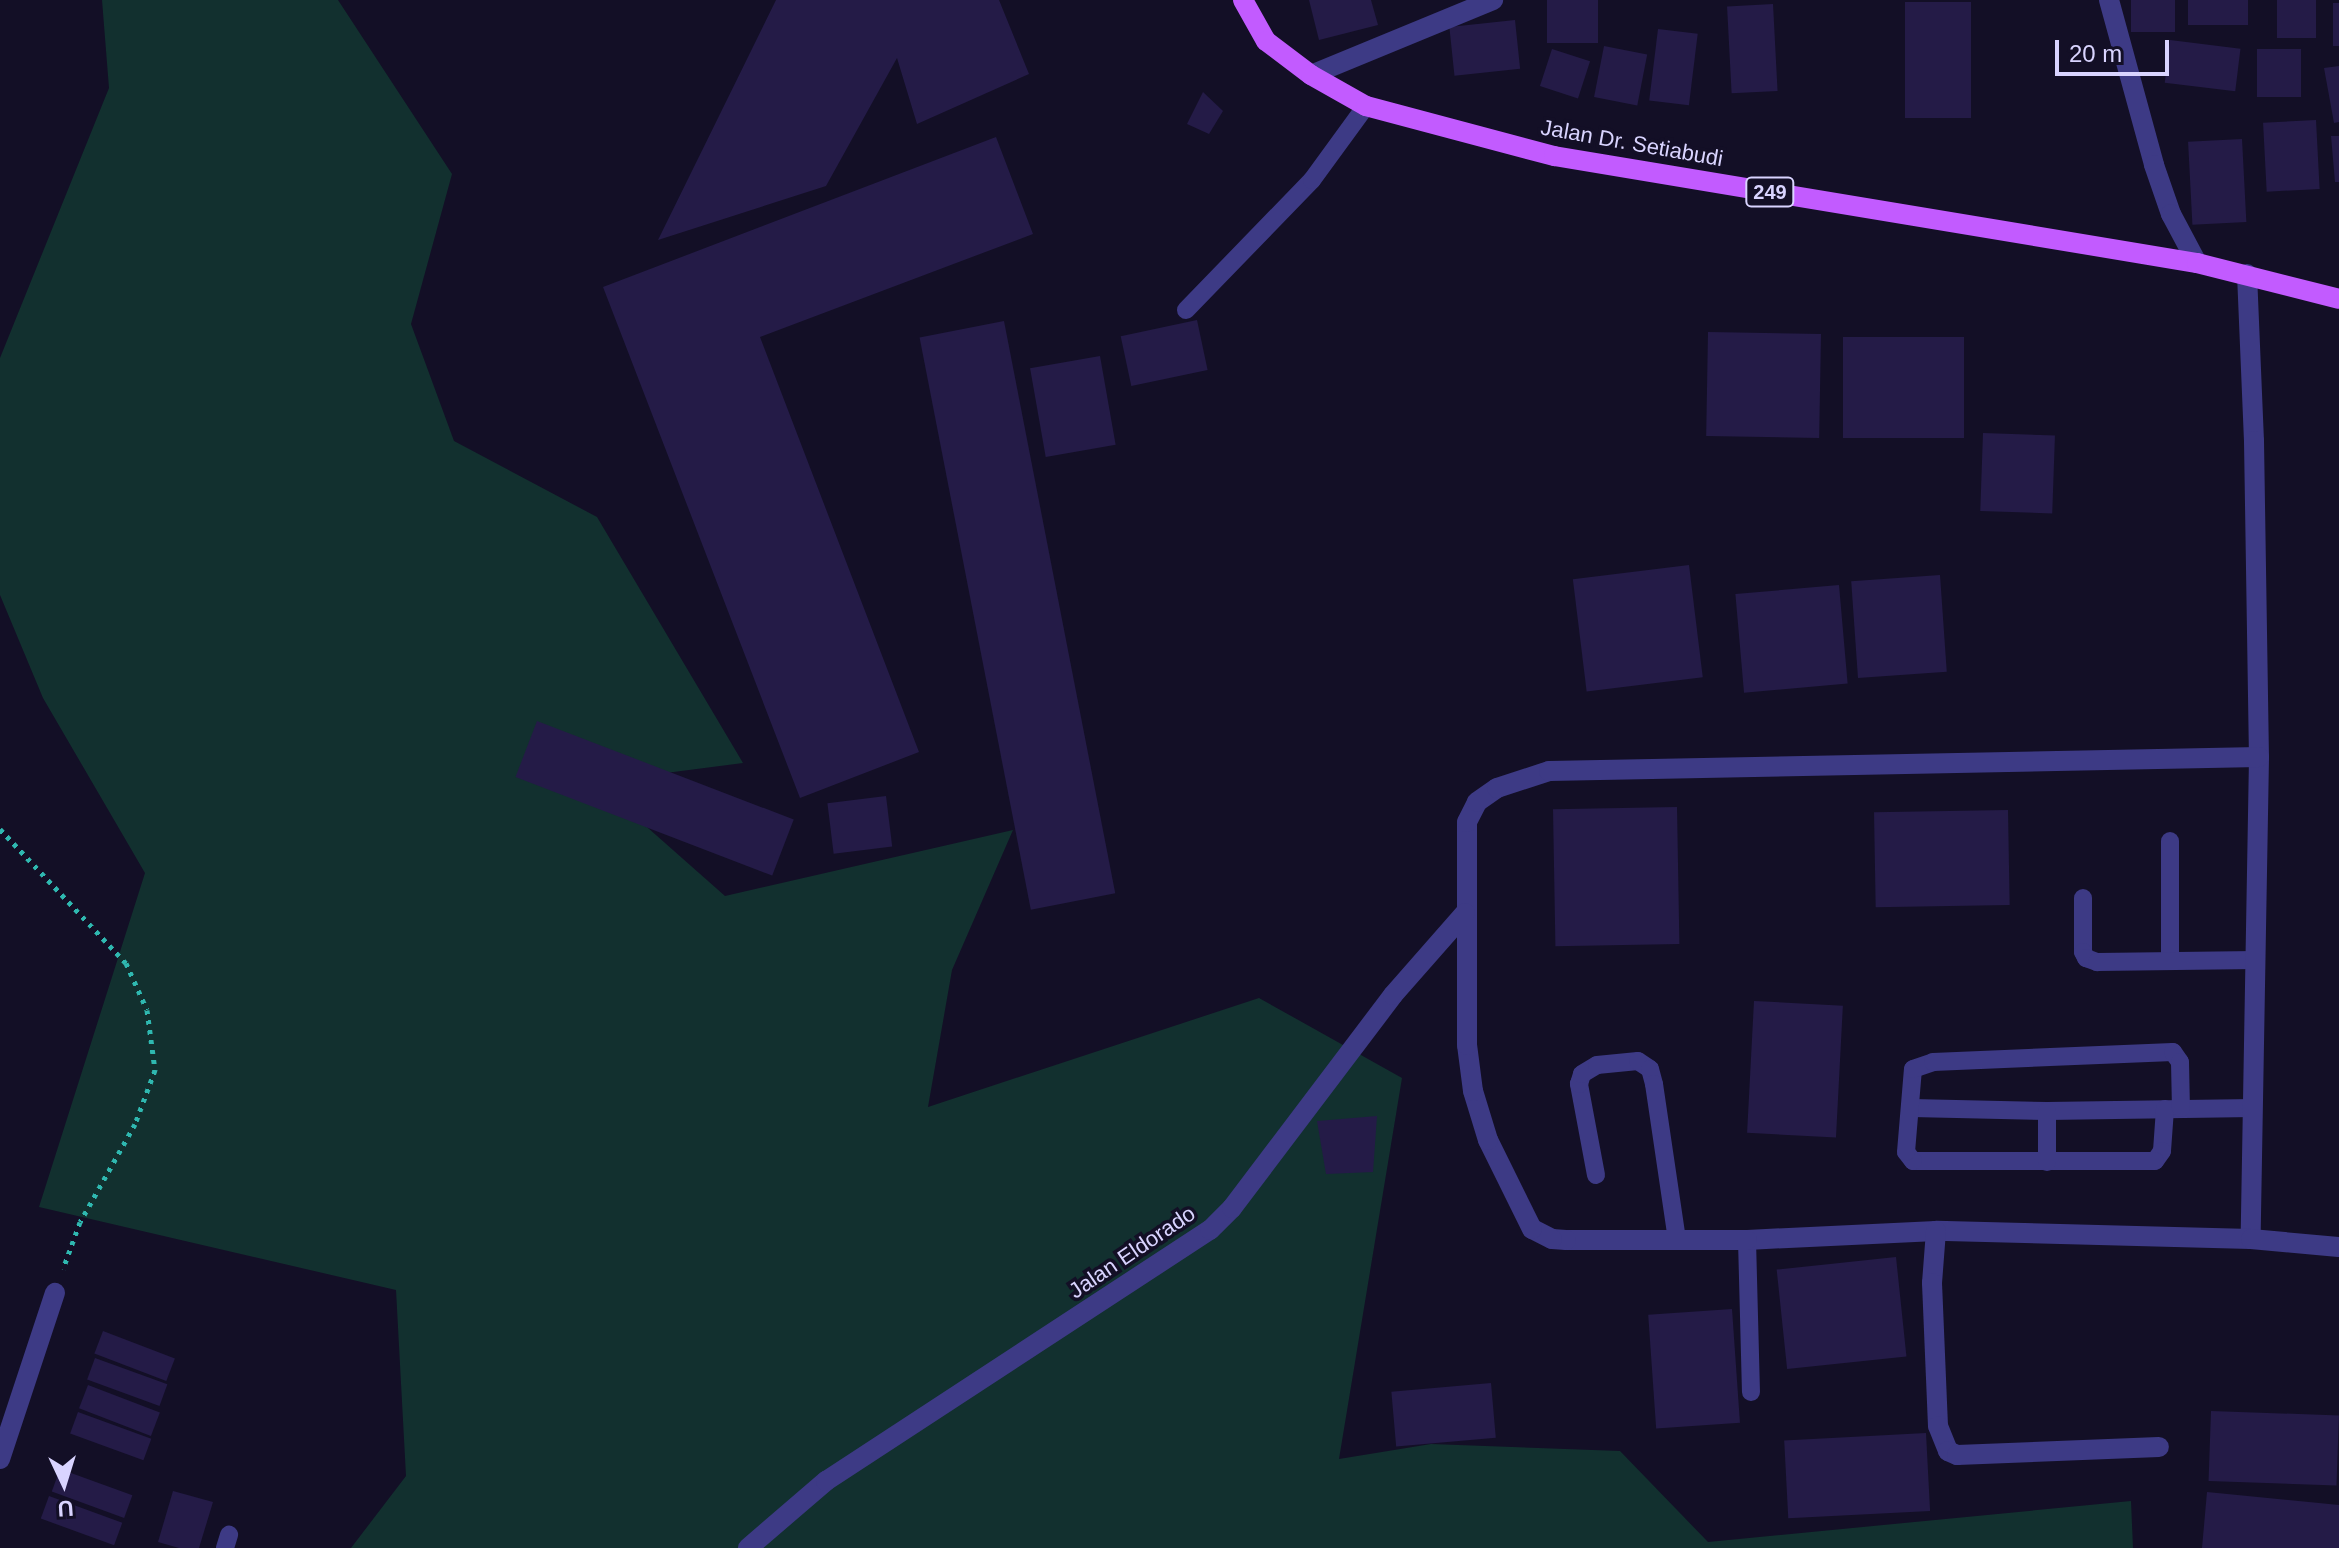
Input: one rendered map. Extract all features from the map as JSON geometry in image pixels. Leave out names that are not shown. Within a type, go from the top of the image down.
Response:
[{"type":"main road","name":"Jalan Dr. Setiabudi","points":[[1243,0],[1266,41],[1311,75],[1366,106],[1554,156],[2197,263],[2339,299]]},
{"type":"street","points":[[1311,75],[1493,0]]},
{"type":"street","points":[[2109,0],[2154,165],[2171,214],[2197,263]]},
{"type":"street","points":[[2247,274],[2254,441],[2259,757],[2251,1239]]},
{"type":"street","points":[[2259,757],[1549,771],[1497,788],[1477,802],[1467,822],[1467,1045],[1473,1091],[1488,1140],[1532,1229],[1552,1239],[1747,1240],[1936,1231],[2251,1239],[2339,1247]]},
{"type":"street","name":"Jalan Eldorado","points":[[748,1548],[826,1481],[1210,1230],[1232,1208],[1393,995],[1465,913]]},
{"type":"street","points":[[1936,1231],[1932,1283],[1938,1426],[1948,1451],[1957,1455],[2159,1447]]},
{"type":"street","points":[[0,1459],[55,1293]]},
{"type":"lane","points":[[1186,310],[1312,180],[1366,106]]},
{"type":"lane","points":[[2170,841],[2170,961]]},
{"type":"lane","points":[[2083,898],[2086,958],[2097,962],[2256,960]]},
{"type":"lane","points":[[2173,1052],[2180,1062],[2173,1109],[2162,1151],[2155,1161],[1913,1161],[1906,1152],[1912,1108],[1913,1069],[1919,1064],[2173,1052]]},
{"type":"lane","points":[[1596,1175],[1579,1084],[1582,1074],[1597,1065],[1638,1061],[1650,1069],[1654,1084],[1677,1239]]},
{"type":"lane","points":[[1912,1108],[2047,1111],[2253,1108]]},
{"type":"lane","points":[[2047,1111],[2047,1162]]},
{"type":"lane","points":[[1747,1240],[1751,1392]]},
{"type":"path","points":[[0,829],[126,963],[147,1010],[155,1070],[135,1124],[80,1222],[55,1293]]},
{"type":"green space","points":[[102,0],[338,0],[452,174],[411,324],[454,441],[597,517],[743,763],[596,782],[725,896],[1013,830],[952,970],[928,1107],[1259,998],[1402,1078],[1339,1459],[1431,1444],[1620,1451],[1708,1542],[2131,1501],[2133,1548],[351,1548],[406,1476],[396,1290],[39,1207],[145,873],[43,698],[0,595],[0,358],[109,88]]},
{"type":"building","points":[[776,0],[999,0],[1029,74],[917,124],[897,58],[826,186],[658,240]]},
{"type":"building","points":[[1309,0],[1371,0],[1378,25],[1319,40]]},
{"type":"building","points":[[1547,0],[1598,0],[1598,43],[1547,43]]},
{"type":"building","points":[[2131,0],[2175,0],[2175,32],[2131,32]]},
{"type":"building","points":[[2188,0],[2248,0],[2248,25],[2188,25]]},
{"type":"building","points":[[2277,0],[2316,0],[2316,38],[2277,38]]},
{"type":"building","points":[[1905,2],[1971,2],[1971,118],[1905,118]]},
{"type":"building","points":[[2333,3],[2339,3],[2339,46],[2333,46]]},
{"type":"building","points":[[1773,4],[1778,91],[1732,93],[1727,6]]},
{"type":"building","points":[[1515,20],[1520,69],[1454,76],[1449,27]]},
{"type":"building","points":[[1658,29],[1698,34],[1689,105],[1649,100]]},
{"type":"building","points":[[2170,40],[2240,49],[2235,91],[2165,83]]},
{"type":"building","points":[[1604,46],[1647,54],[1637,105],[1594,97]]},
{"type":"building","points":[[1552,49],[1590,61],[1578,98],[1540,86]]},
{"type":"building","points":[[2257,49],[2301,49],[2301,97],[2257,97]]},
{"type":"building","points":[[2339,66],[2339,122],[2334,123],[2324,68]]},
{"type":"building","points":[[1203,92],[1223,111],[1209,134],[1187,124]]},
{"type":"building","points":[[2316,120],[2320,189],[2267,192],[2263,123]]},
{"type":"building","points":[[2331,136],[2339,136],[2339,182],[2335,182]]},
{"type":"building","points":[[996,137],[1033,234],[760,337],[919,752],[800,798],[603,287]]},
{"type":"building","points":[[2242,139],[2246,222],[2192,225],[2188,142]]},
{"type":"building","points":[[1197,320],[1208,370],[1131,386],[1121,336]]},
{"type":"building","points":[[1004,321],[1115,893],[1031,910],[920,337]]},
{"type":"building","points":[[1708,332],[1821,334],[1819,438],[1706,436]]},
{"type":"building","points":[[1843,337],[1964,337],[1964,438],[1843,438]]},
{"type":"building","points":[[1100,356],[1116,445],[1046,457],[1030,368]]},
{"type":"building","points":[[1983,433],[2055,436],[2052,513],[1980,511]]},
{"type":"building","points":[[1689,565],[1703,677],[1587,691],[1573,579]]},
{"type":"building","points":[[1940,575],[1947,672],[1858,678],[1851,581]]},
{"type":"building","points":[[1839,585],[1848,684],[1744,693],[1735,594]]},
{"type":"building","points":[[537,721],[794,820],[772,876],[515,777]]},
{"type":"building","points":[[886,796],[892,847],[834,854],[827,803]]},
{"type":"building","points":[[1677,807],[1679,944],[1555,946],[1553,809]]},
{"type":"building","points":[[2008,810],[2010,905],[1876,907],[1874,812]]},
{"type":"building","points":[[1754,1001],[1843,1006],[1836,1137],[1747,1133]]},
{"type":"building","points":[[1377,1116],[1373,1172],[1326,1174],[1317,1121]]},
{"type":"building","points":[[1896,1257],[1906,1356],[1787,1369],[1777,1270]]},
{"type":"building","points":[[1732,1309],[1740,1423],[1656,1429],[1648,1315]]},
{"type":"building","points":[[103,1331],[175,1359],[166,1381],[94,1353]]},
{"type":"building","points":[[95,1358],[167,1384],[159,1406],[87,1380]]},
{"type":"building","points":[[1491,1383],[1496,1438],[1396,1447],[1391,1392]]},
{"type":"building","points":[[88,1385],[160,1413],[151,1436],[79,1408]]},
{"type":"building","points":[[2211,1411],[2339,1415],[2336,1485],[2209,1481]]},
{"type":"building","points":[[78,1412],[151,1439],[143,1460],[70,1434]]},
{"type":"building","points":[[1926,1433],[1930,1511],[1788,1518],[1784,1440]]},
{"type":"building","points":[[60,1469],[132,1495],[124,1518],[52,1492]]},
{"type":"building","points":[[173,1491],[213,1502],[199,1548],[179,1548],[158,1542]]},
{"type":"building","points":[[2207,1492],[2339,1505],[2339,1548],[2202,1548]]},
{"type":"building","points":[[49,1496],[122,1523],[114,1545],[41,1519]]}]
